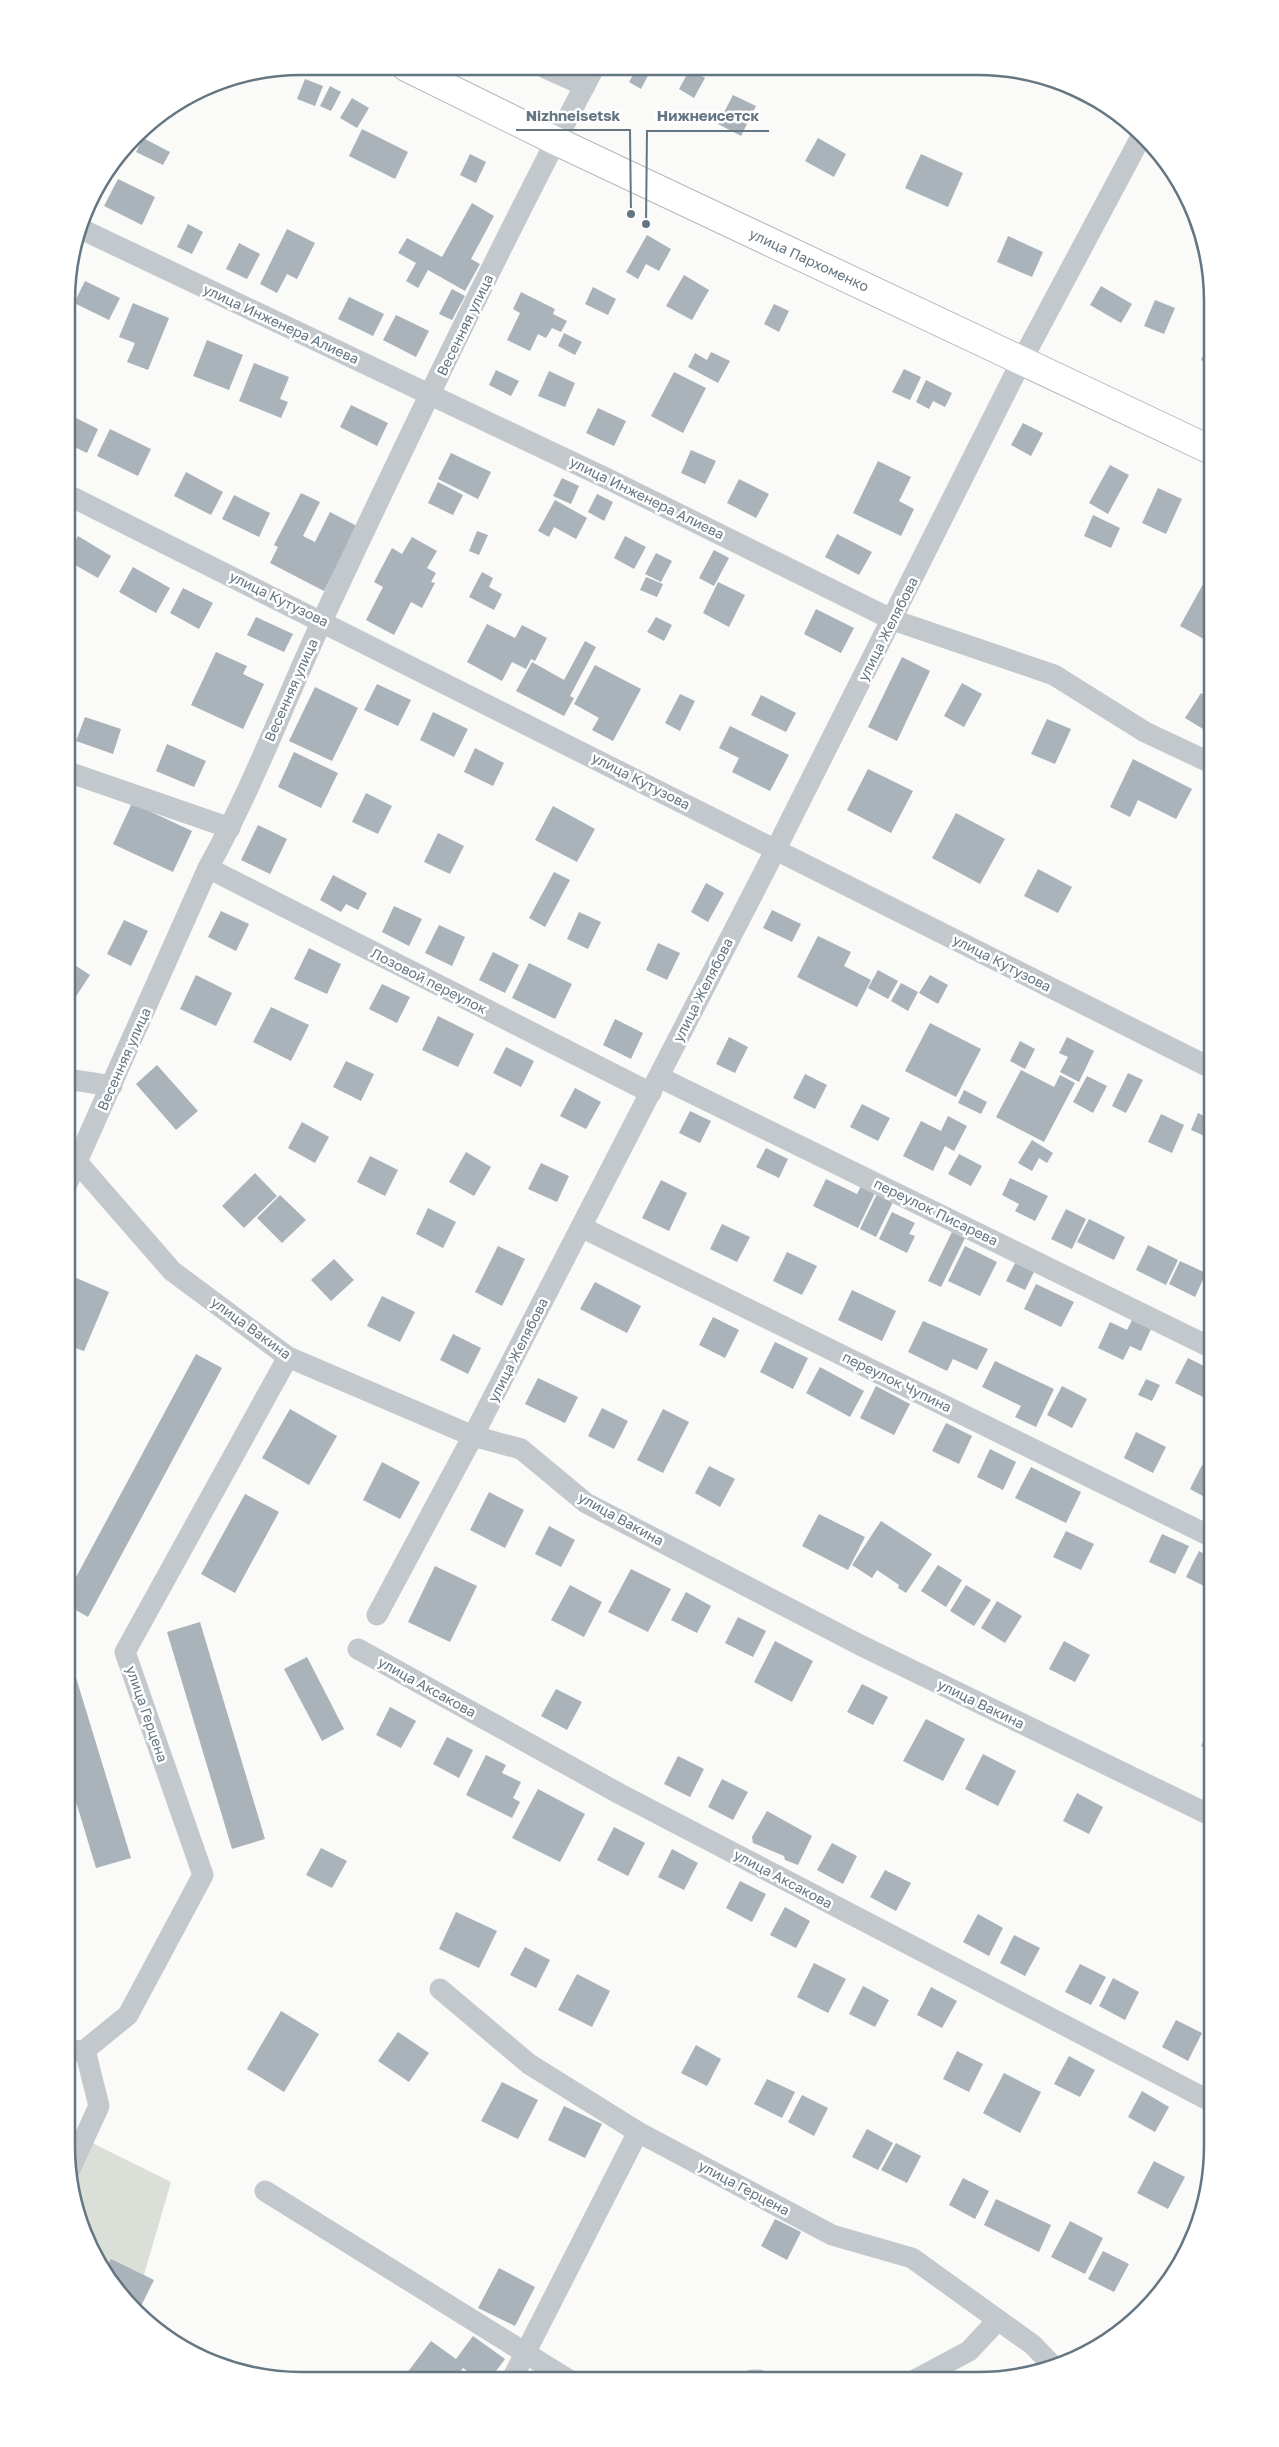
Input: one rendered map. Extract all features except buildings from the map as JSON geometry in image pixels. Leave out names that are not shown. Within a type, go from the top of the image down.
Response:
[{"type":"main road","name":"улица Пархоменко","points":[[422,75],[556,141],[1204,447]]},
{"type":"street","name":"Весенняя улица","points":[[75,1166],[208,868],[230,828],[322,621],[431,395],[589,77]]},
{"type":"street","name":"улица Желябова","points":[[376,1615],[473,1436],[655,1085],[893,620],[1022,360],[1139,142]]},
{"type":"street","name":"улица Инженера Алиева","points":[[86,231],[608,478],[893,620],[1054,675],[1145,732],[1204,760]]},
{"type":"street","name":"улица Кутузова","points":[[75,498],[1204,1065]]},
{"type":"street","points":[[75,774],[230,828]]},
{"type":"street","name":"Лозовой переулок","points":[[208,868],[655,1085]]},
{"type":"street","points":[[75,1080],[112,1086]]},
{"type":"street","name":"переулок Писарева","points":[[655,1085],[1204,1344]]},
{"type":"street","name":"улица Вакина","points":[[77,1162],[172,1270],[288,1357],[473,1436],[521,1449],[586,1503],[860,1645],[1204,1812]]},
{"type":"street","name":"переулок Чупина","points":[[581,1227],[1204,1533]]},
{"type":"street","name":"улица Герцена","points":[[76,2051],[128,2014],[203,1876],[125,1652],[288,1357]]},
{"type":"street","name":"улица Аксакова","points":[[358,1649],[620,1794],[1204,2098]]},
{"type":"street","name":"улица Герцена","points":[[440,1989],[530,2064],[638,2132],[832,2235],[912,2258],[1033,2346],[1048,2361]]},
{"type":"street","points":[[75,2158],[99,2106],[76,2051]]},
{"type":"street","points":[[516,2372],[638,2132]]},
{"type":"street","points":[[265,2191],[556,2372]]},
{"type":"street","points":[[928,2372],[969,2351],[998,2320]]},
{"type":"shaded area","points":[[75,2134],[171,2182],[136,2301],[113,2272],[92,2233],[79,2190],[75,2161]]},
{"type":"place","name":"Nizhneisetsk","points":[[631,214]]},
{"type":"place","name":"Нижнеисетск","points":[[646,224]]}]
